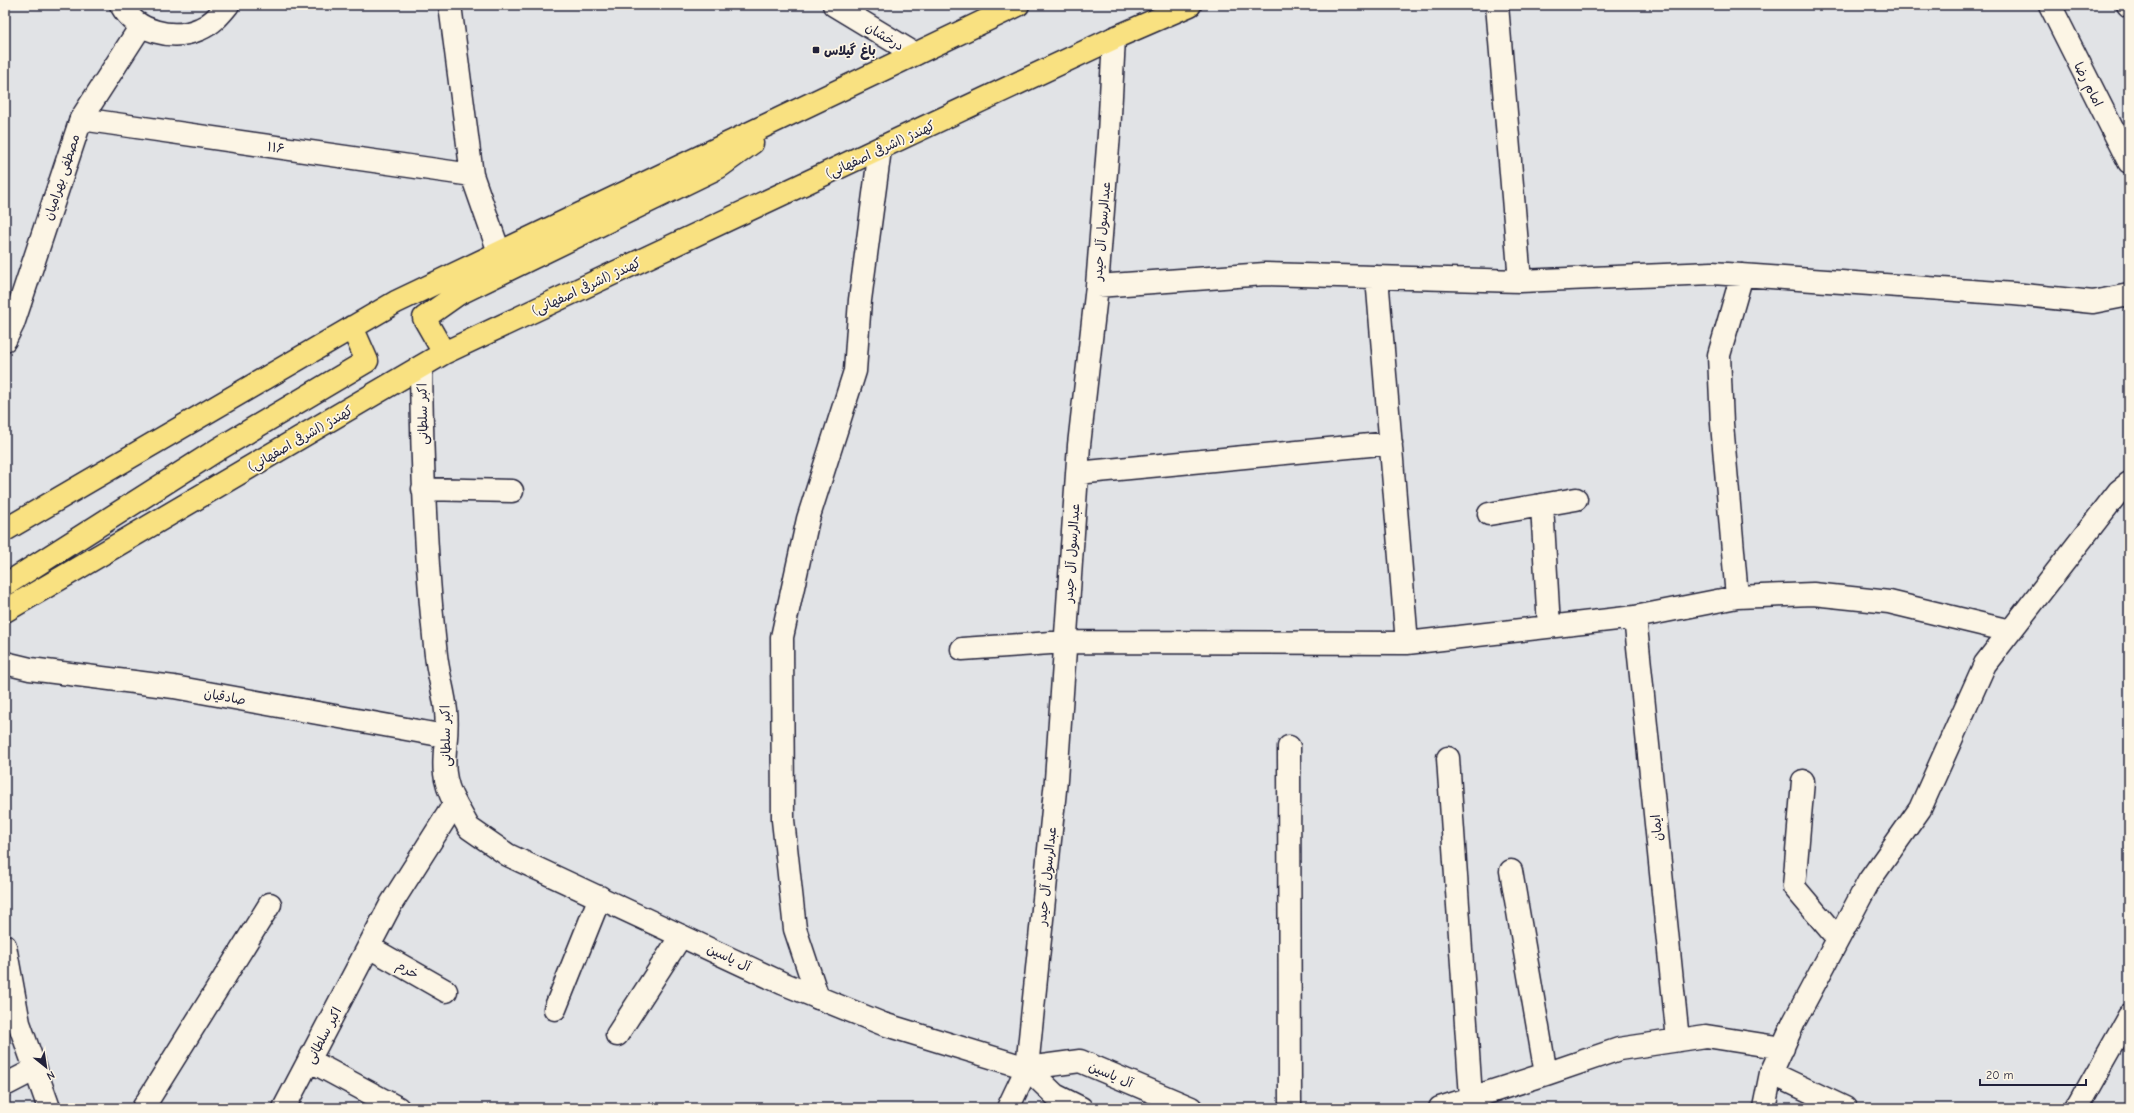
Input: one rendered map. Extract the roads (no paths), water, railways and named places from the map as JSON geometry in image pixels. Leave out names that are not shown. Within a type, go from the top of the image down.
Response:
[{"type":"main road","points":[[5,530],[396,302],[1018,5]]},
{"type":"main road","name":"کهندژ (اشرفی اصفهانی)","points":[[5,611],[421,367],[444,352],[880,149],[1114,38],[1190,5]]},
{"type":"main road","points":[[444,352],[424,318],[458,294],[719,167],[802,108]]},
{"type":"main road","points":[[5,584],[217,450],[367,361],[352,327]]},
{"type":"street","points":[[121,5],[125,12],[141,26],[160,34],[181,35],[200,29],[218,18],[228,5]]},
{"type":"street","points":[[450,5],[472,175],[499,252]]},
{"type":"street","points":[[1497,5],[1520,281]]},
{"type":"street","name":"امام رضا","points":[[2050,5],[2128,158]]},
{"type":"street","name":"درخشان","points":[[843,7],[915,54]]},
{"type":"street","name":"مصطفی بهرامیان","points":[[5,340],[13,324],[80,119],[141,26]]},
{"type":"street","name":"عبدالرسول آل حیدر","points":[[1028,1068],[1056,780],[1077,473],[1096,286],[1109,134],[1114,38]]},
{"type":"street","name":"۱۱۶","points":[[80,119],[472,175]]},
{"type":"street","points":[[818,998],[795,929],[782,820],[782,637],[808,519],[855,371],[860,300],[880,149]]},
{"type":"street","points":[[1096,286],[1264,274],[1520,281],[1712,273],[2014,294],[2093,302],[2129,295]]},
{"type":"street","points":[[1737,597],[1722,424],[1719,355],[1742,275]]},
{"type":"street","points":[[1377,277],[1407,643]]},
{"type":"street","name":"اکبر سلطانی","points":[[284,1108],[391,904],[455,803],[448,791],[443,759],[446,713],[436,656],[423,489],[421,367]]},
{"type":"street","points":[[1077,473],[1391,443]]},
{"type":"street","points":[[1764,1108],[1771,1074],[1783,1048],[1869,881],[1920,809],[1985,664],[2119,491],[2129,483]]},
{"type":"street","points":[[423,489],[512,491]]},
{"type":"street","points":[[1489,514],[1576,499]]},
{"type":"street","points":[[1542,505],[1549,627]]},
{"type":"street","points":[[962,649],[1065,642],[1407,643],[1635,617],[1737,597],[1813,594],[1889,602],[2010,631]]},
{"type":"street","name":"ایمان","points":[[1635,617],[1678,1040]]},
{"type":"street","name":"صادقیان","points":[[5,663],[30,669],[174,687],[445,736]]},
{"type":"street","points":[[1289,747],[1290,1108]]},
{"type":"street","points":[[1448,758],[1471,1097]]},
{"type":"street","points":[[1803,781],[1794,887],[1838,939]]},
{"type":"street","name":"آل یاسین","points":[[455,803],[468,828],[508,854],[681,936],[818,998],[883,1024],[1028,1068],[1080,1061],[1191,1108]]},
{"type":"street","points":[[1511,871],[1546,1074]]},
{"type":"street","points":[[555,1009],[600,897]]},
{"type":"street","points":[[143,1108],[270,904]]},
{"type":"street","points":[[617,1035],[681,936]]},
{"type":"street","points":[[5,946],[19,1023],[50,1108]]},
{"type":"street","name":"خرم","points":[[369,947],[446,991]]},
{"type":"street","points":[[2077,1108],[2129,1016]]},
{"type":"street","points":[[1440,1108],[1619,1049],[1706,1036],[1783,1048]]},
{"type":"street","points":[[309,1060],[398,1108]]},
{"type":"street","points":[[1008,1108],[1028,1068]]},
{"type":"street","name":"آل یاسین","points":[[1028,1068],[1055,1095],[1081,1108]]},
{"type":"street","points":[[5,1085],[36,1069]]},
{"type":"street","points":[[1771,1074],[1845,1108]]},
{"type":"place","name":"باغ گیلاس","points":[[816,50]]}]
